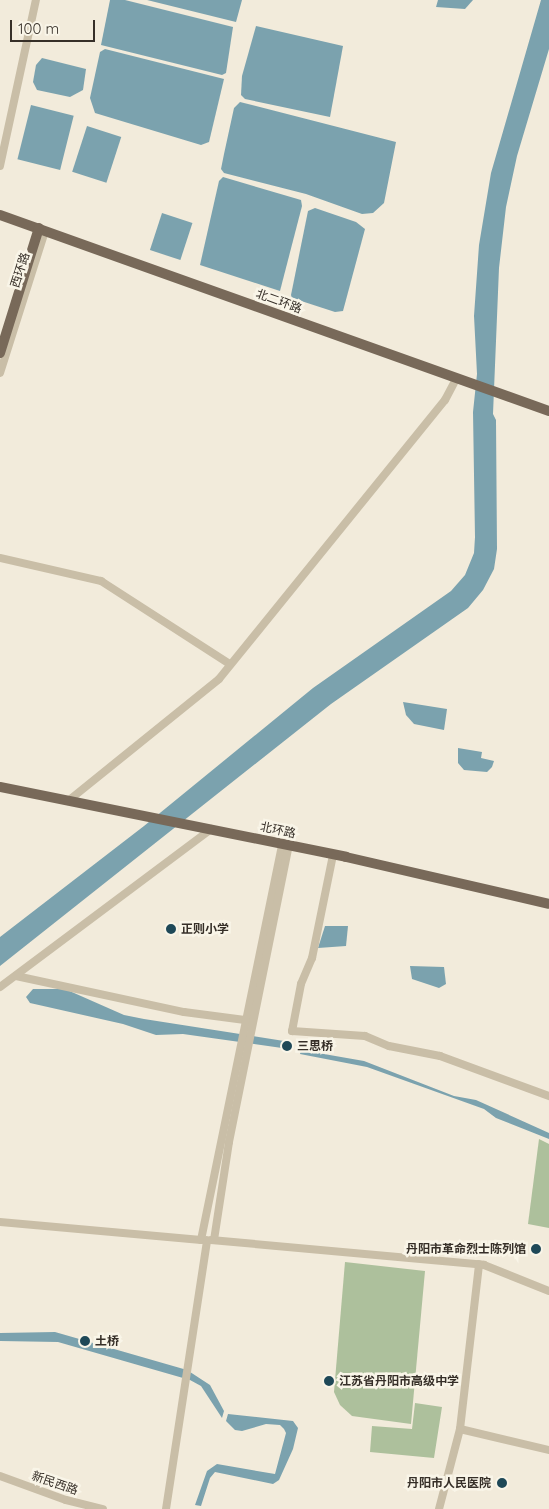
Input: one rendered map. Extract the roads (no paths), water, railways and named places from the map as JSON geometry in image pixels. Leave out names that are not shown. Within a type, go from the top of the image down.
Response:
[{"type":"main road","name":"北二环路","points":[[0,215],[41,232],[461,384],[549,411]]},
{"type":"main road","name":"北二环路","points":[[0,221],[41,232]]},
{"type":"main road","name":"西环路","points":[[0,353],[41,232]]},
{"type":"main road","name":"北二环路","points":[[500,397],[549,417]]},
{"type":"main road","name":"北环路","points":[[0,787],[198,826],[549,904]]},
{"type":"street","points":[[0,166],[36,0]]},
{"type":"street","name":"西环路","points":[[0,373],[41,232]]},
{"type":"street","points":[[68,801],[205,692],[445,400],[461,384]]},
{"type":"street","points":[[0,558],[101,581],[228,664]]},
{"type":"street","points":[[0,987],[211,829]]},
{"type":"street","points":[[166,1509],[207,1240],[286,845]]},
{"type":"street","points":[[334,855],[292,1031],[365,1036],[388,1046],[440,1056],[549,1096]]},
{"type":"street","points":[[16,976],[184,1012],[251,1021]]},
{"type":"street","points":[[207,1240],[229,1142],[244,1053]]},
{"type":"street","points":[[0,1222],[479,1264],[549,1291]]},
{"type":"street","points":[[439,1509],[460,1429],[479,1264]]},
{"type":"street","points":[[460,1429],[549,1450]]},
{"type":"street","name":"新民西路","points":[[0,1476],[66,1500],[103,1509]]},
{"type":"water","points":[[110,0],[125,0],[233,27],[226,73],[222,75],[101,45]]},
{"type":"water","points":[[147,0],[242,0],[236,22]]},
{"type":"water","points":[[438,0],[473,0],[465,9],[436,7]]},
{"type":"water","points":[[541,0],[549,0],[549,49],[517,156],[506,207],[499,268],[493,414],[496,420],[497,549],[494,569],[483,590],[468,608],[331,704],[0,966],[0,937],[144,826],[313,688],[451,591],[465,575],[474,553],[475,537],[473,412],[477,374],[474,316],[479,245],[491,173]]},
{"type":"water","points":[[256,26],[343,46],[330,117],[245,99],[241,95],[242,76]]},
{"type":"water","points":[[105,49],[224,79],[209,142],[201,145],[95,113],[90,98],[100,52]]},
{"type":"water","points":[[42,58],[86,69],[83,90],[70,97],[37,90],[33,82],[36,65]]},
{"type":"water","points":[[240,102],[396,142],[384,203],[373,213],[362,214],[306,194],[224,173],[221,169],[234,108]]},
{"type":"water","points":[[31,105],[74,116],[60,170],[17,159]]},
{"type":"water","points":[[87,126],[121,137],[106,183],[72,172]]},
{"type":"water","points":[[223,177],[301,200],[302,206],[280,291],[200,265],[219,181]]},
{"type":"water","points":[[315,208],[356,222],[365,229],[343,311],[335,312],[292,298],[291,295],[308,211]]},
{"type":"water","points":[[162,213],[192,223],[180,260],[150,250]]},
{"type":"water","points":[[403,702],[447,709],[444,730],[414,724],[406,715]]},
{"type":"water","points":[[458,748],[482,752],[481,758],[494,761],[492,767],[487,772],[464,770],[458,763]]},
{"type":"water","points":[[325,926],[348,926],[346,946],[318,948]]},
{"type":"water","points":[[410,966],[444,967],[446,984],[439,988],[412,979]]},
{"type":"water","points":[[33,989],[65,989],[124,1015],[284,1041],[282,1048],[183,1034],[156,1035],[123,1024],[30,1003],[26,997]]},
{"type":"water","points":[[301,1050],[364,1061],[454,1096],[476,1100],[549,1133],[549,1139],[496,1118],[484,1109],[367,1067],[300,1054]]},
{"type":"water","points":[[55,1332],[187,1370],[210,1385],[224,1411],[222,1418],[201,1386],[190,1380],[58,1342],[0,1341],[0,1333]]},
{"type":"water","points":[[228,1414],[293,1421],[298,1428],[293,1449],[279,1480],[273,1484],[215,1472],[210,1478],[201,1506],[195,1505],[207,1471],[217,1464],[275,1474],[286,1433],[284,1429],[280,1425],[266,1424],[242,1431],[235,1430],[226,1421]]},
{"type":"place","name":"正则小学","points":[[171,929]]},
{"type":"place","name":"三思桥","points":[[287,1046]]},
{"type":"place","name":"丹阳市革命烈士陈列馆","points":[[536,1249]]},
{"type":"place","name":"土桥","points":[[85,1341]]},
{"type":"place","name":"江苏省丹阳市高级中学","points":[[329,1381]]},
{"type":"place","name":"丹阳市人民医院","points":[[502,1483]]}]
